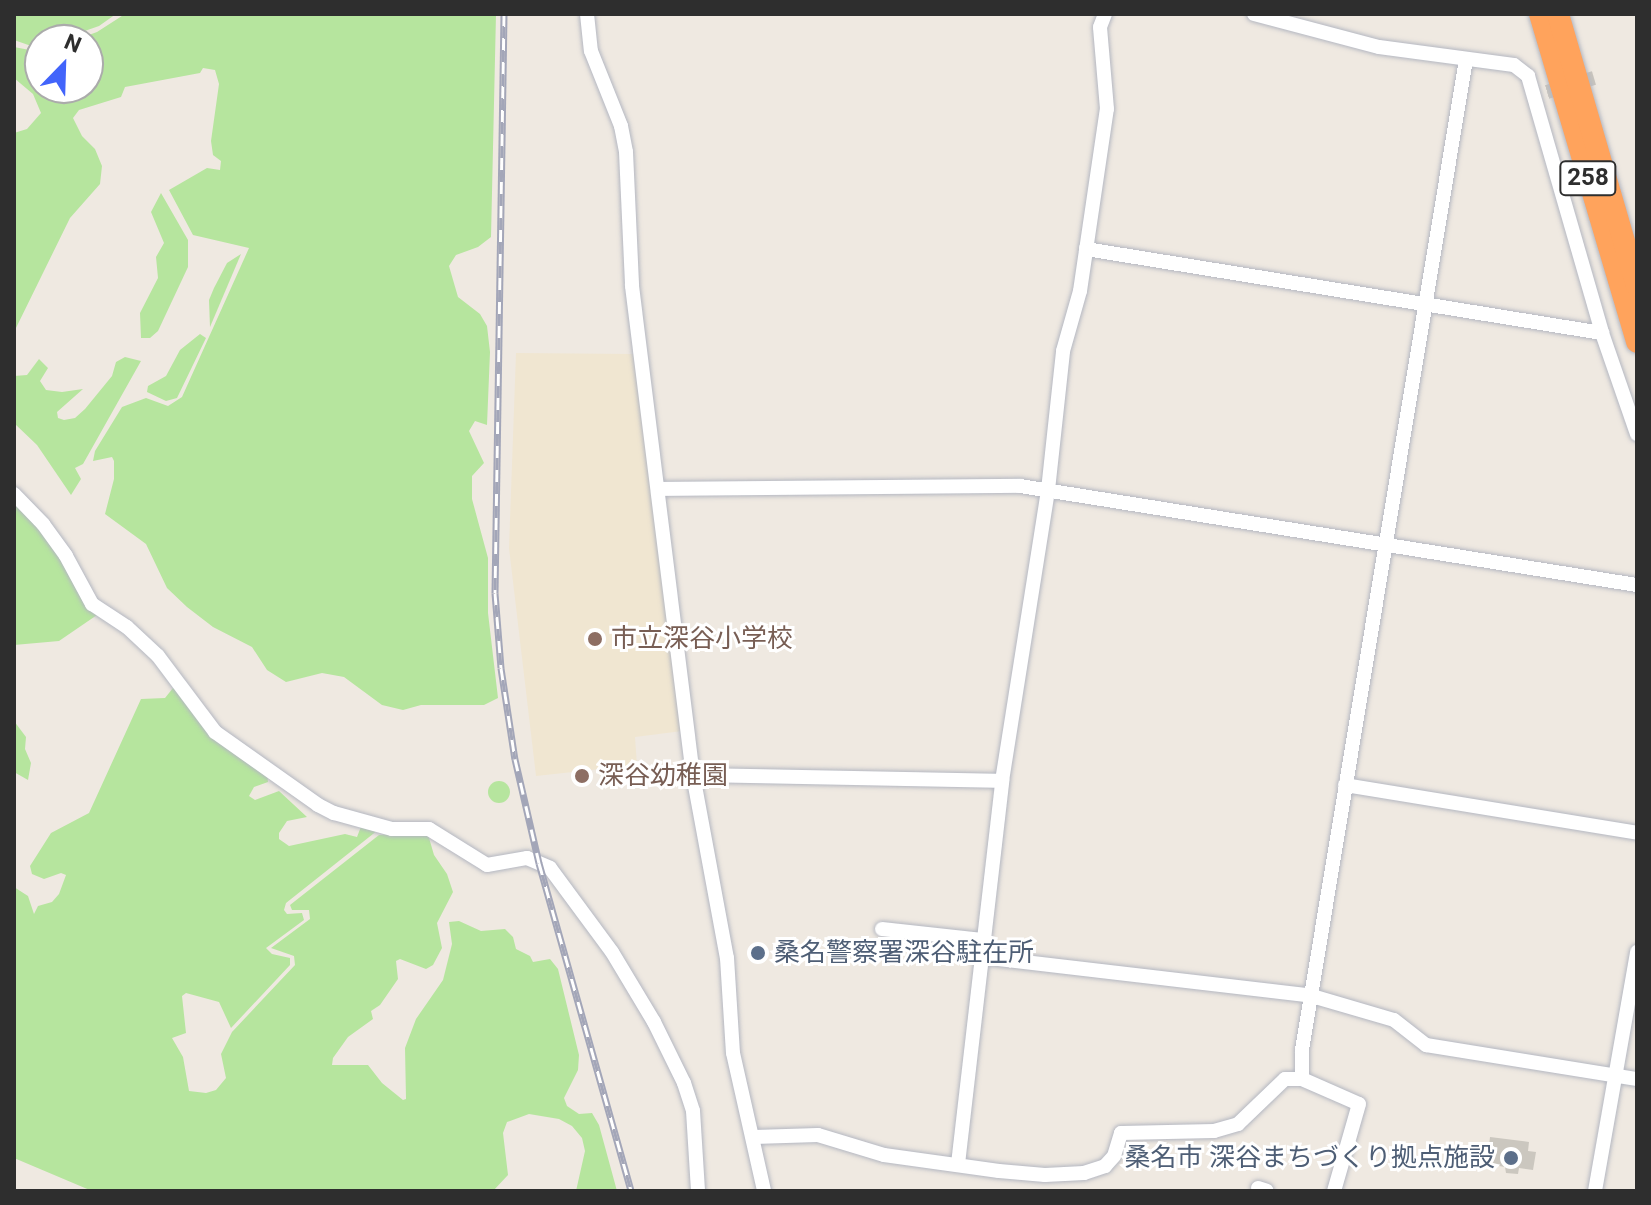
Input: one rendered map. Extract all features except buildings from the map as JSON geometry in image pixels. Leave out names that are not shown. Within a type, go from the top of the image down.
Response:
[{"type":"highway","name":"258","points":[[1540,14],[1637,342]]},
{"type":"highway","name":"258","points":[[1558,14],[1637,286]]},
{"type":"street","points":[[587,14],[591,51],[621,126],[626,152],[632,286],[693,775],[727,958],[733,1053],[764,1191]]},
{"type":"street","points":[[958,1164],[1002,781],[1048,490],[1063,351],[1080,291],[1107,109],[1100,27],[1105,14]]},
{"type":"street","points":[[1254,14],[1379,47],[1514,65],[1528,76],[1541,94],[1602,333],[1637,434]]},
{"type":"street","points":[[1302,1079],[1302,1050],[1466,59]]},
{"type":"street","points":[[1086,249],[1602,333]]},
{"type":"street","points":[[659,489],[1020,486],[1637,585]]},
{"type":"street","points":[[14,494],[43,524],[66,556],[92,604],[127,627],[158,656],[223,739],[284,778],[304,796],[324,809],[392,829],[429,829],[487,865],[527,858],[550,868],[612,952],[654,1022],[684,1083],[693,1111],[698,1191]]},
{"type":"street","points":[[693,775],[1002,781]]},
{"type":"street","points":[[1345,785],[1637,833]]},
{"type":"street","points":[[882,929],[984,940]]},
{"type":"street","points":[[1595,1191],[1637,952]]},
{"type":"street","points":[[982,957],[1312,996],[1394,1020],[1426,1045],[1637,1079]]},
{"type":"street","points":[[754,1137],[818,1135],[884,1155],[1045,1175],[1084,1173],[1105,1166],[1114,1156],[1121,1133],[1214,1131],[1238,1124],[1285,1079],[1302,1079],[1359,1104],[1334,1191]]},
{"type":"street","points":[[1084,1173],[1084,1191]]},
{"type":"shaded area","name":"市立深谷小学校","points":[[516,353],[633,354],[682,731],[635,737],[637,765],[536,776],[509,548]]},
{"type":"green space","points":[[14,14],[116,14],[102,24],[24,24],[24,43],[14,40]]},
{"type":"green space","points":[[125,14],[496,14],[491,237],[478,247],[456,255],[449,266],[458,297],[480,314],[487,326],[490,352],[487,425],[475,421],[469,431],[484,463],[472,476],[472,499],[488,558],[488,613],[498,698],[484,705],[421,705],[403,710],[382,705],[344,677],[322,673],[286,682],[267,670],[252,647],[213,627],[187,607],[167,588],[146,544],[105,514],[114,479],[114,461],[112,457],[93,461],[95,451],[122,407],[146,398],[168,406],[182,397],[249,248],[193,235],[169,190],[207,168],[220,170],[221,161],[213,155],[211,141],[219,84],[215,70],[203,68],[200,73],[125,87],[121,97],[104,102],[104,28]]},
{"type":"green space","points":[[14,47],[24,49],[24,86],[14,78]]},
{"type":"green space","points":[[37,104],[98,104],[79,110],[73,118],[82,136],[95,149],[102,166],[100,184],[70,218],[14,332],[14,133],[27,129],[41,113]]},
{"type":"green space","points":[[161,193],[188,240],[188,267],[158,331],[150,338],[141,338],[140,313],[158,278],[156,257],[164,243],[151,212]]},
{"type":"green space","points":[[241,254],[210,327],[209,300],[214,288],[227,263]]},
{"type":"green space","points":[[200,334],[206,338],[177,398],[166,401],[147,392],[148,386],[166,376],[180,350]]},
{"type":"green space","points":[[125,357],[141,361],[83,464],[75,468],[81,479],[71,495],[37,445],[15,424],[14,376],[27,375],[39,359],[48,368],[40,381],[46,390],[62,392],[83,389],[57,412],[58,418],[64,420],[75,418],[85,409],[112,376],[116,362]]},
{"type":"green space","points":[[14,498],[41,525],[97,615],[59,641],[14,645]]},
{"type":"green space","points":[[173,688],[179,690],[267,772],[268,782],[254,787],[249,796],[255,800],[279,791],[307,817],[287,821],[279,833],[279,839],[289,846],[345,834],[357,837],[362,824],[378,830],[286,903],[284,910],[287,914],[302,913],[304,920],[266,948],[272,954],[290,958],[290,965],[231,1028],[219,1002],[186,993],[182,996],[186,1033],[172,1038],[183,1057],[189,1091],[206,1093],[216,1090],[226,1078],[221,1054],[232,1032],[295,965],[294,956],[271,948],[310,919],[309,910],[292,910],[290,905],[379,835],[427,831],[434,855],[447,874],[453,892],[437,923],[442,948],[433,965],[426,969],[400,959],[396,961],[398,979],[380,1005],[371,1011],[373,1019],[348,1037],[333,1058],[332,1065],[368,1065],[382,1083],[403,1100],[406,1099],[405,1048],[416,1019],[443,980],[452,944],[449,922],[459,921],[481,931],[505,929],[513,937],[516,949],[530,956],[533,962],[550,959],[558,969],[579,1055],[578,1070],[564,1098],[567,1106],[579,1114],[592,1113],[599,1125],[617,1191],[576,1191],[585,1151],[582,1138],[572,1126],[559,1119],[529,1114],[507,1122],[503,1133],[508,1175],[493,1191],[92,1191],[14,1158],[14,887],[28,896],[34,914],[38,906],[52,902],[59,894],[66,875],[61,873],[44,879],[32,874],[30,866],[51,833],[89,813],[141,699],[165,698]]},
{"type":"green space","points":[[14,721],[26,737],[25,749],[31,763],[28,780],[14,772]]},
{"type":"green space","points":[[495,781],[503,781],[510,792],[503,803],[495,803],[488,796],[488,788]]},
{"type":"tunnel","points":[[1547,92],[1594,78]]},
{"type":"railway","points":[[504,14],[495,593],[501,668],[515,759],[539,863],[631,1191]]},
{"type":"place","name":"市立深谷小学校","points":[[595,639]]},
{"type":"place","name":"深谷幼稚園","points":[[582,776]]},
{"type":"place","name":"桑名警察署深谷駐在所","points":[[758,953]]},
{"type":"place","name":"桑名市 深谷まちづくり拠点施設","points":[[1511,1158]]}]
